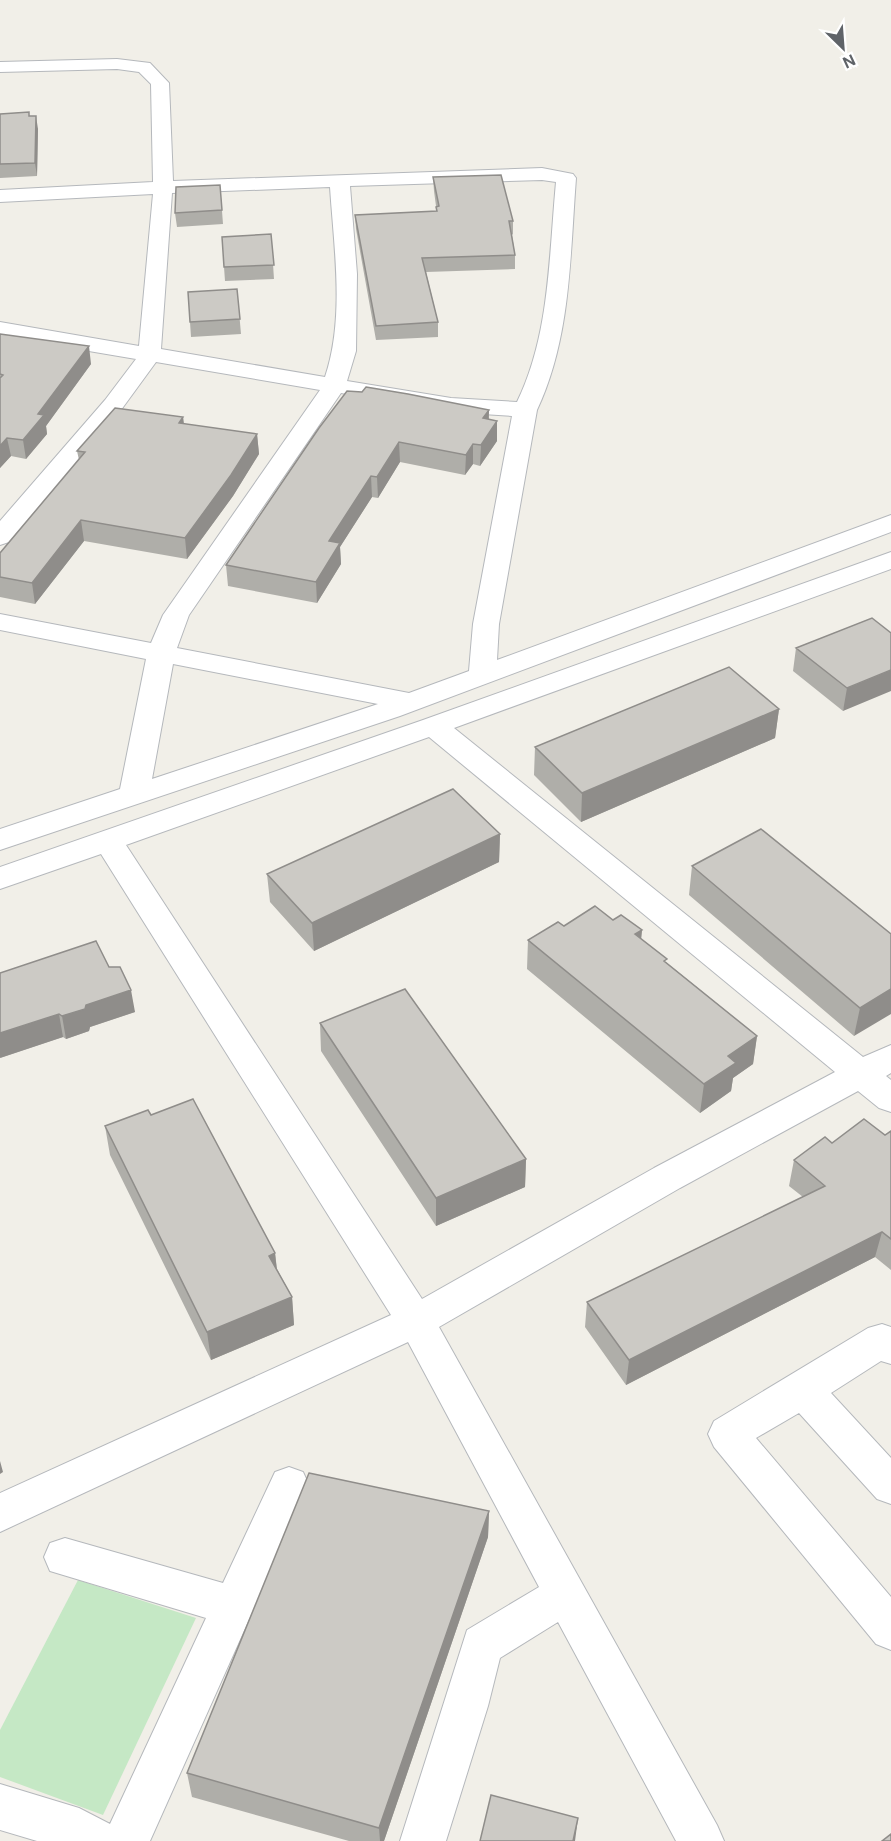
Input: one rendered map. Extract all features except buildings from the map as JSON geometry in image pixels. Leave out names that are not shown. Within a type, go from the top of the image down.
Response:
[{"type":"street","points":[[0,67],[117,64],[144,67],[160,83],[163,187],[149,356],[112,405],[0,537]]},
{"type":"street","points":[[0,196],[163,187],[542,174],[566,178],[552,323],[536,393],[525,410],[486,624],[482,676]]},
{"type":"street","points":[[134,795],[161,653],[176,615],[334,386],[345,351],[346,274],[340,181]]},
{"type":"street","points":[[0,330],[451,405],[525,410]]},
{"type":"street","points":[[0,840],[411,702],[891,523]]},
{"type":"street","points":[[0,878],[433,726],[891,560]]},
{"type":"street","points":[[0,622],[411,702]]},
{"type":"street","points":[[433,726],[875,1066],[891,1099]]},
{"type":"street","points":[[108,840],[416,1321],[701,1841]]},
{"type":"street","points":[[0,1513],[416,1321],[667,1178],[875,1066]]},
{"type":"street","points":[[891,1348],[882,1340],[728,1434],[891,1629]]},
{"type":"street","points":[[803,1390],[891,1486]]},
{"type":"street","points":[[126,1841],[289,1485]]},
{"type":"street","points":[[65,1557],[234,1606]]},
{"type":"street","points":[[423,1841],[466,1706],[482,1645],[566,1594]]},
{"type":"street","points":[[0,1807],[79,1831],[95,1841]]},
{"type":"green space","points":[[78,1580],[196,1618],[103,1815],[0,1777],[0,1730]]}]
